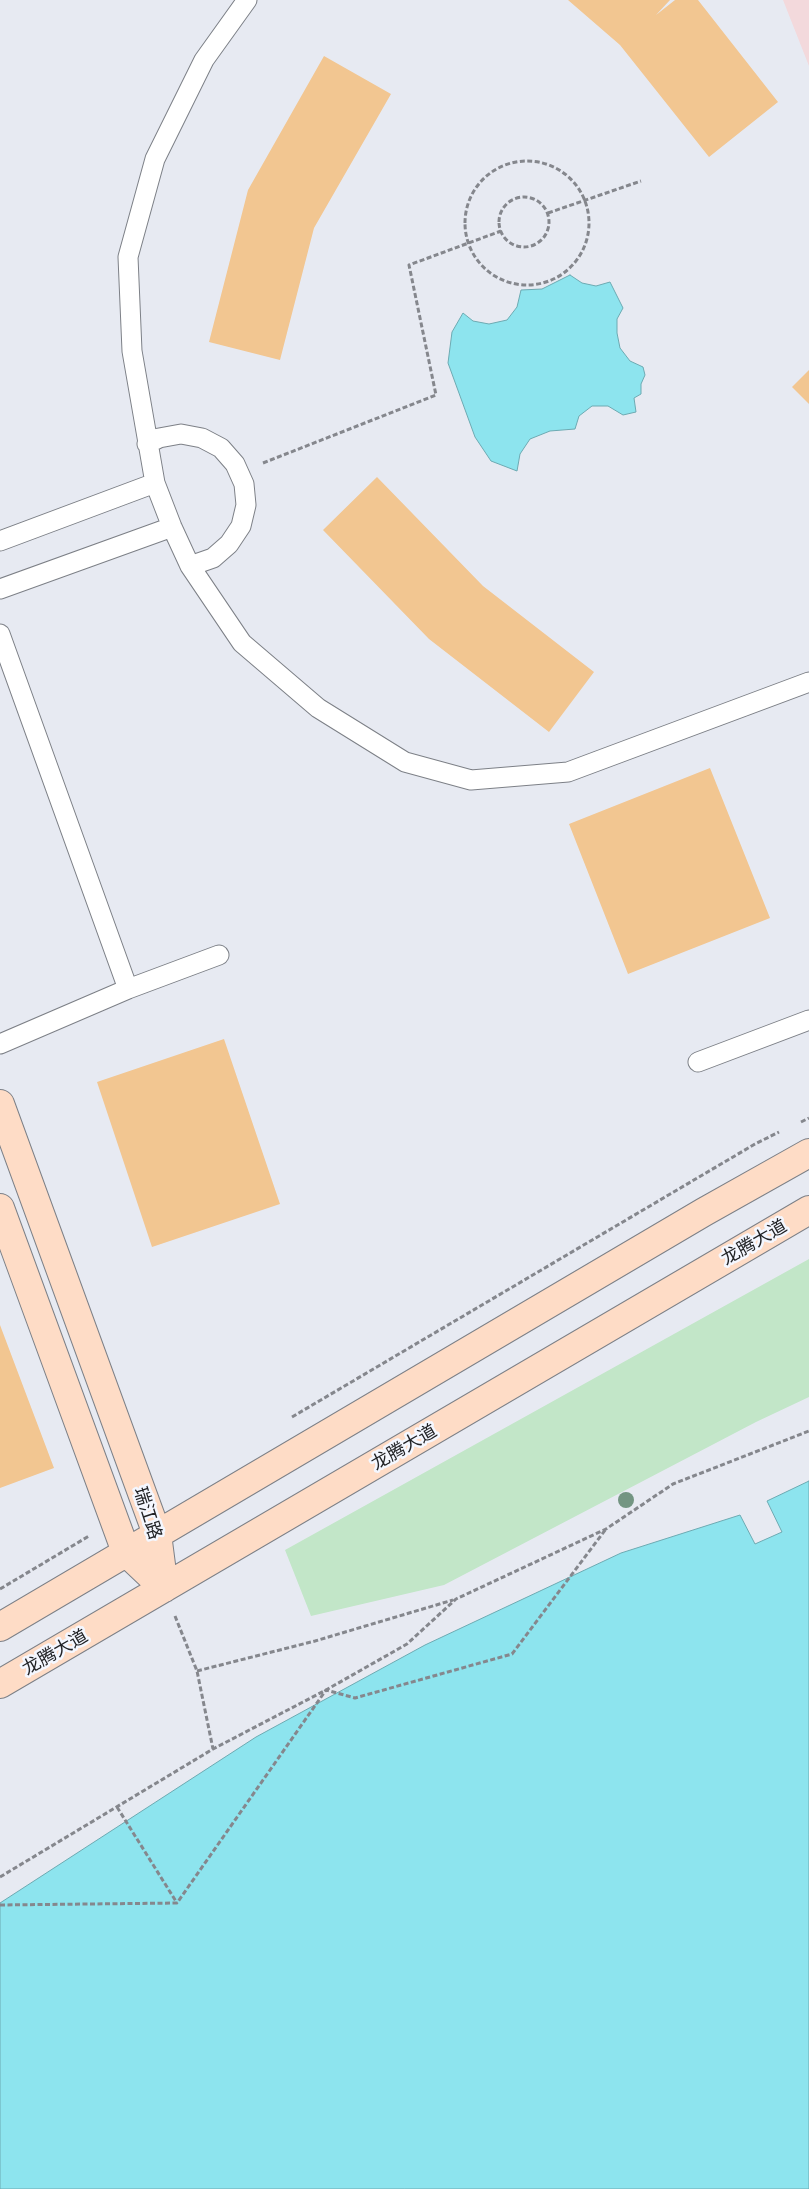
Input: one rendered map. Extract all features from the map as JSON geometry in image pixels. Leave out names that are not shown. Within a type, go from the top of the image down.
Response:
[{"type":"main road","name":"瑞江路","points":[[0,1104],[157,1534],[164,1588]]},
{"type":"main road","points":[[0,1627],[704,1212],[809,1153]]},
{"type":"main road","name":"瑞江路","points":[[0,1208],[126,1552],[164,1588]]},
{"type":"main road","name":"龙腾大道","points":[[0,1684],[809,1210]]},
{"type":"lane","points":[[247,0],[204,60],[155,159],[128,256],[132,351],[155,483],[190,566],[242,643],[318,708],[405,762],[471,780],[568,772],[809,682]]},
{"type":"lane","points":[[147,444],[159,438],[181,434],[202,438],[221,448],[235,464],[244,484],[246,505],[241,526],[229,544],[212,558],[190,566]]},
{"type":"lane","points":[[0,541],[155,483]]},
{"type":"lane","points":[[0,589],[172,527]]},
{"type":"lane","points":[[0,634],[128,989]]},
{"type":"lane","points":[[0,1044],[128,989],[219,955]]},
{"type":"lane","points":[[698,1062],[809,1020]]},
{"type":"path","points":[[515,161],[537,161],[557,168],[574,182],[585,200],[590,221],[586,243],[576,262],[560,276],[540,285],[520,286],[501,281],[485,270],[472,254],[468,243],[464,216],[470,197],[481,180],[496,168],[515,161]]},
{"type":"path","points":[[548,213],[641,181]]},
{"type":"path","points":[[516,198],[533,198],[541,203],[548,213],[550,226],[546,234],[534,246],[518,247],[504,238],[499,223],[504,208],[516,198]]},
{"type":"path","points":[[239,472],[436,395],[409,265],[501,231]]},
{"type":"path","points":[[197,1671],[315,1641],[456,1599],[606,1529],[673,1484],[809,1431]]},
{"type":"path","points":[[326,1690],[355,1698],[512,1654],[606,1529]]},
{"type":"path","points":[[164,1588],[197,1671],[213,1749]]},
{"type":"path","points":[[0,1877],[213,1749],[326,1690],[407,1644],[456,1599]]},
{"type":"path","points":[[177,1903],[326,1690]]},
{"type":"path","points":[[117,1807],[177,1903]]},
{"type":"path","points":[[0,1905],[177,1903]]},
{"type":"shaded area","points":[[783,0],[809,0],[809,66]]},
{"type":"green space","points":[[809,1259],[809,1397],[756,1422],[444,1585],[311,1616],[285,1550]]},
{"type":"water","points":[[570,275],[582,283],[596,286],[610,282],[623,308],[617,319],[620,348],[630,361],[643,367],[645,375],[641,384],[641,394],[634,398],[636,412],[623,415],[608,406],[592,406],[579,416],[575,429],[550,431],[530,439],[520,454],[517,471],[491,461],[475,437],[448,363],[452,332],[463,313],[473,321],[489,324],[507,320],[517,307],[521,290],[542,289]]},
{"type":"water","points":[[809,1481],[809,2189],[0,2189],[0,1903],[256,1737],[425,1645],[621,1553],[740,1515],[755,1544],[782,1532],[767,1501]]},
{"type":"building","points":[[568,0],[670,0],[656,15],[675,0],[698,0],[778,102],[709,157],[620,45]]},
{"type":"building","points":[[324,56],[391,94],[314,228],[280,360],[209,342],[248,190]]},
{"type":"building","points":[[809,370],[809,404],[792,387]]},
{"type":"building","points":[[377,477],[483,586],[594,672],[549,732],[429,639],[323,530]]},
{"type":"building","points":[[710,768],[770,918],[628,974],[569,824]]},
{"type":"building","points":[[224,1039],[280,1204],[152,1247],[97,1082]]},
{"type":"building","points":[[0,1325],[54,1468],[0,1488]]}]
